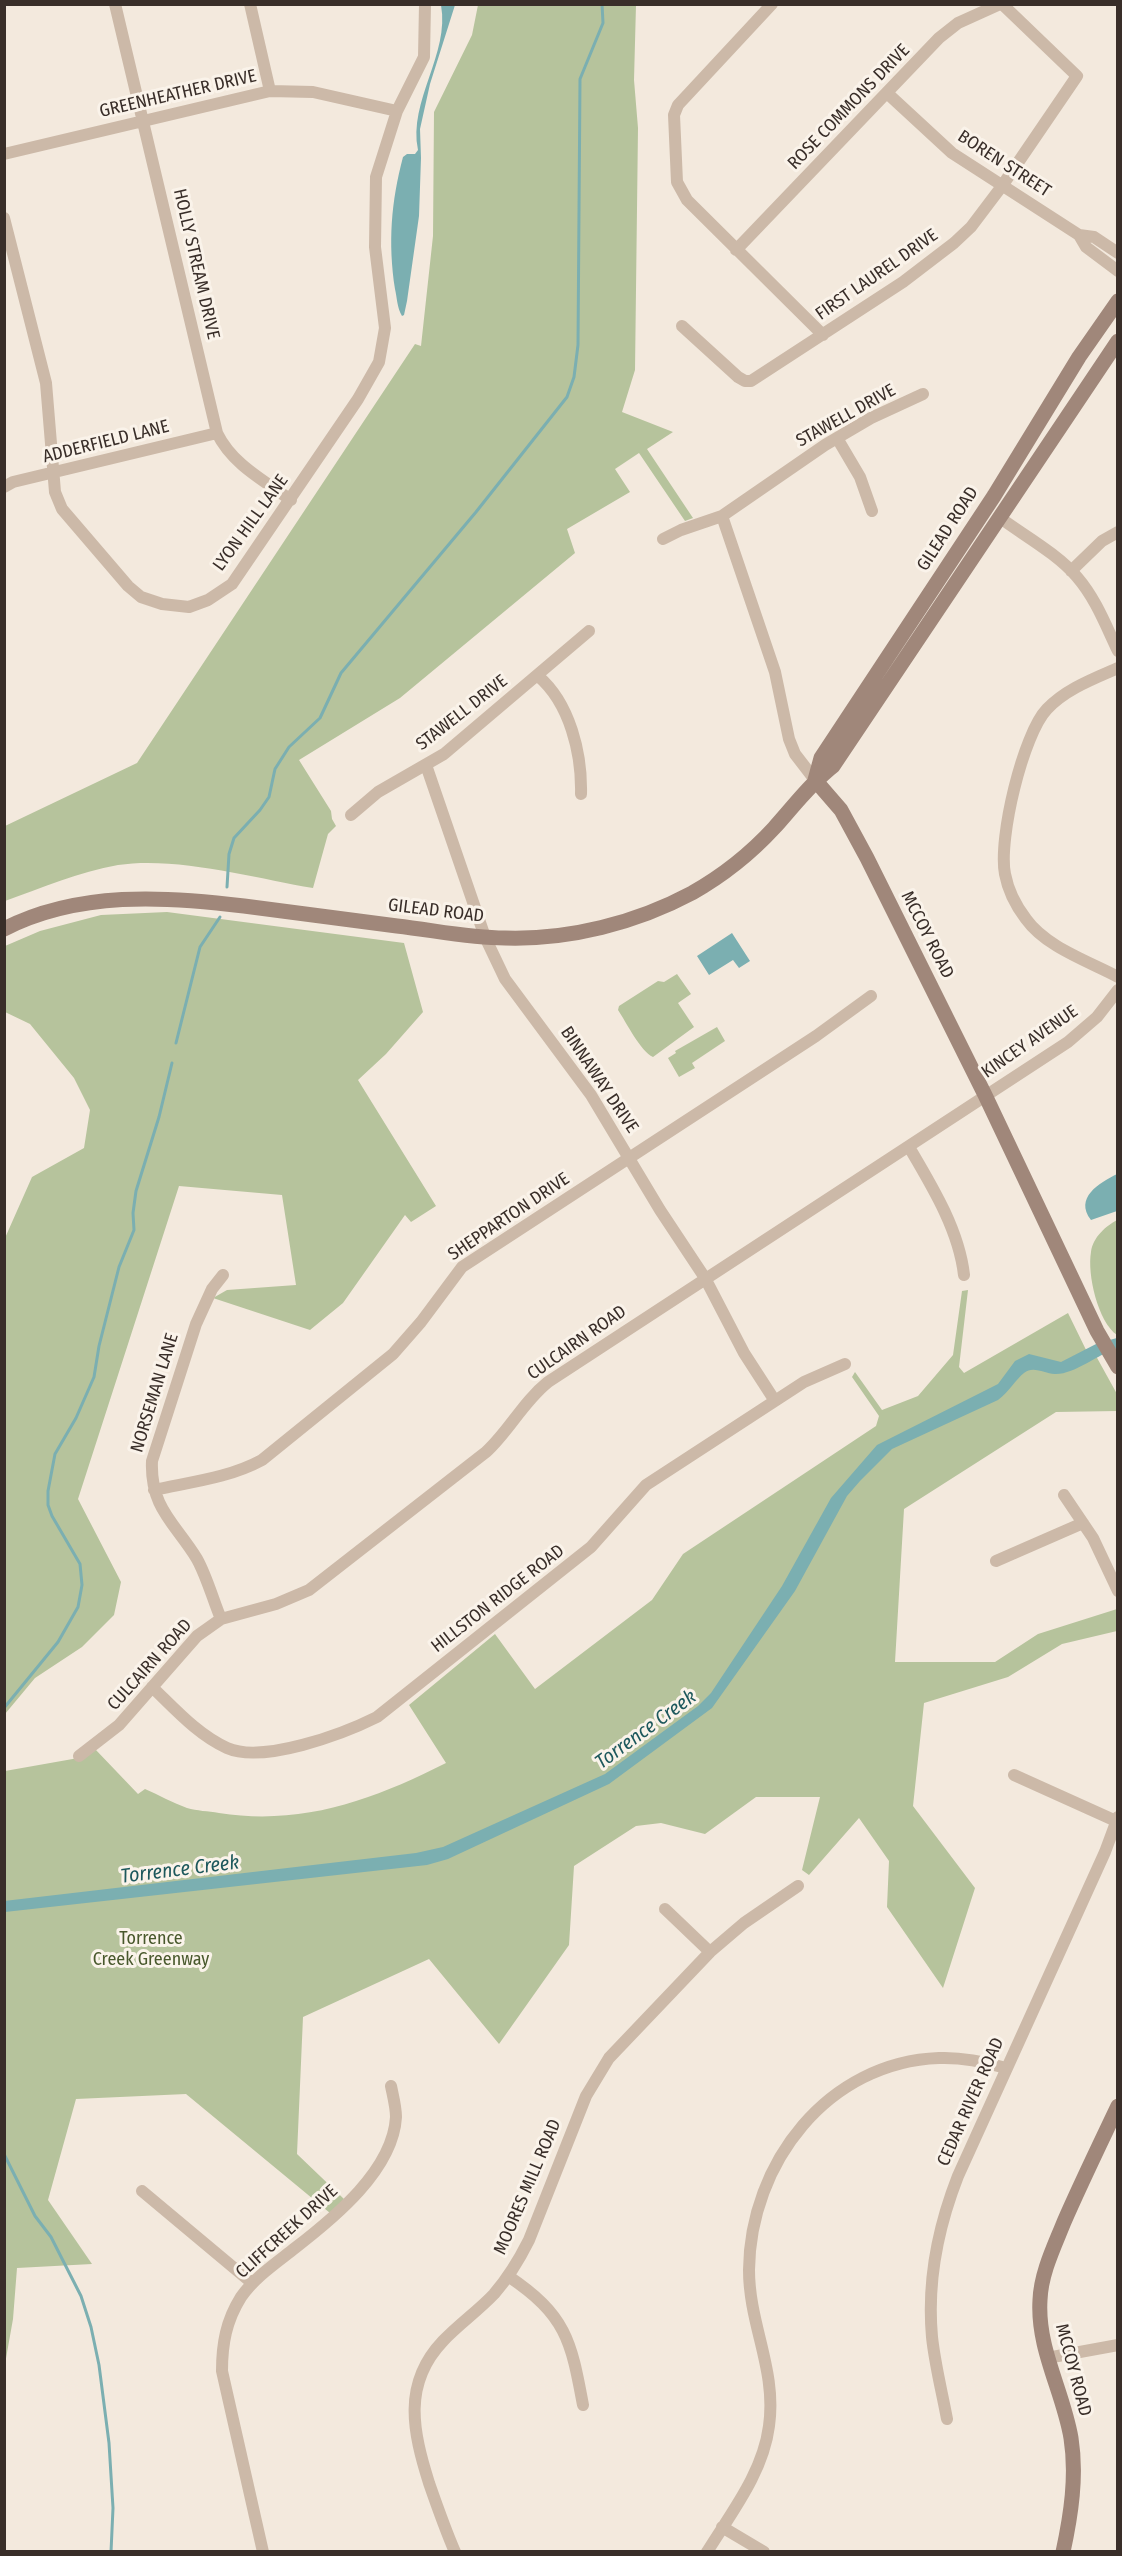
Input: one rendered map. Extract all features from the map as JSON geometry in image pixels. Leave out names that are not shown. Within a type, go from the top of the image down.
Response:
[{"type":"main road","name":"GILEAD ROAD","points":[[815,780],[821,758],[994,496],[1079,357],[1118,302]]},
{"type":"main road","name":"GILEAD ROAD","points":[[4,929],[36,916],[96,902],[156,898],[223,903],[506,938],[569,934],[635,917],[692,893],[748,853],[772,830],[815,780],[833,766],[1118,341]]},
{"type":"main road","name":"MCCOY ROAD","points":[[815,780],[841,810],[852,829],[985,1095],[1097,1331],[1115,1363]]},
{"type":"main road","name":"MCCOY ROAD","points":[[1063,2552],[1072,2496],[1073,2453],[1063,2406],[1047,2358],[1040,2317],[1042,2282],[1053,2249],[1118,2106]]},
{"type":"street","name":"HOLLY STREAM DRIVE","points":[[115,4],[218,433],[225,448],[240,464],[291,500]]},
{"type":"street","points":[[250,4],[270,91]]},
{"type":"street","name":"LYON HILL LANE","points":[[4,218],[46,383],[55,492],[62,509],[128,586],[141,597],[162,604],[189,607],[208,600],[232,584],[358,399],[379,362],[386,328],[375,247],[376,177],[397,111],[424,57],[425,4]]},
{"type":"street","points":[[772,4],[683,97],[674,115],[677,182],[680,190],[736,250],[824,335]]},
{"type":"street","name":"ROSE COMMONS DRIVE","points":[[736,250],[886,93],[949,31],[958,23],[1001,4]]},
{"type":"street","name":"FIRST LAUREL DRIVE","points":[[682,326],[746,381],[759,378],[903,282],[954,243],[971,226],[1002,186],[1077,76],[1001,4]]},
{"type":"street","name":"GREENHEATHER DRIVE","points":[[4,154],[270,91],[313,92],[397,111]]},
{"type":"street","name":"BOREN STREET","points":[[886,93],[952,153],[1079,235],[1094,237],[1118,253]]},
{"type":"street","name":"BOREN STREET","points":[[1079,235],[1086,247],[1118,271]]},
{"type":"street","name":"STAWELL DRIVE","points":[[663,539],[681,530],[722,516],[837,438],[871,418],[923,394]]},
{"type":"street","name":"ADDERFIELD LANE","points":[[4,487],[13,482],[218,433]]},
{"type":"street","points":[[837,438],[860,477],[872,511]]},
{"type":"street","name":"MCCOY ROAD","points":[[722,516],[775,672],[789,739],[795,754],[815,780]]},
{"type":"street","points":[[999,517],[1071,571],[1094,600],[1118,651]]},
{"type":"street","points":[[1071,571],[1102,541],[1118,532]]},
{"type":"street","name":"STAWELL DRIVE","points":[[351,815],[378,792],[444,754],[589,631]]},
{"type":"street","points":[[1118,668],[1064,694],[1045,710],[1036,723],[1028,740],[1010,810],[1004,858],[1009,888],[1027,920],[1057,945],[1118,977]]},
{"type":"street","points":[[538,676],[557,697],[569,725],[580,769],[581,794]]},
{"type":"street","name":"BINNAWAY DRIVE","points":[[426,765],[485,937],[505,979],[591,1095],[705,1278],[744,1353],[775,1401]]},
{"type":"street","name":"KINCEY AVENUE","points":[[985,1095],[1083,1030],[1097,1017],[1118,990]]},
{"type":"street","name":"SHEPPARTON DRIVE","points":[[154,1490],[238,1471],[262,1460],[393,1354],[462,1267],[816,1036],[871,996]]},
{"type":"street","name":"CULCAIRN ROAD","points":[[79,1756],[113,1731],[196,1636],[221,1619],[294,1597],[330,1576],[486,1452],[501,1438],[537,1391],[548,1382],[985,1095]]},
{"type":"street","points":[[909,1147],[959,1248],[964,1275]]},
{"type":"street","name":"NORSEMAN LANE","points":[[221,1619],[198,1561],[167,1520],[156,1500],[152,1461],[196,1324],[212,1289],[223,1275]]},
{"type":"street","name":"HILLSTON RIDGE ROAD","points":[[152,1687],[196,1729],[228,1749],[244,1753],[278,1750],[354,1728],[377,1717],[548,1583],[602,1537],[630,1500],[646,1485],[804,1382],[845,1364]]},
{"type":"street","points":[[1064,1495],[1083,1522],[1105,1561],[1118,1591]]},
{"type":"street","points":[[996,1561],[1083,1522]]},
{"type":"street","points":[[1014,1775],[1117,1819]]},
{"type":"street","name":"CEDAR RIVER ROAD","points":[[947,2419],[932,2337],[931,2304],[936,2250],[952,2192],[1105,1852],[1117,1819]]},
{"type":"street","name":"MOORES MILL ROAD","points":[[455,2552],[417,2445],[414,2420],[415,2400],[422,2374],[436,2349],[493,2294],[508,2276],[529,2240],[586,2096],[600,2071],[631,2034],[710,1952],[744,1923],[798,1886]]},
{"type":"street","points":[[665,1909],[710,1952]]},
{"type":"street","points":[[707,2552],[757,2467],[770,2425],[771,2385],[754,2317],[749,2270],[752,2238],[760,2199],[784,2149],[816,2109],[846,2085],[877,2070],[936,2058],[965,2059],[1006,2068]]},
{"type":"street","name":"CLIFFCREEK DRIVE","points":[[264,2552],[222,2371],[222,2348],[228,2324],[241,2298],[252,2283],[330,2220],[365,2183],[380,2163],[393,2136],[396,2117],[391,2086]]},
{"type":"street","points":[[142,2191],[252,2283]]},
{"type":"street","points":[[508,2276],[548,2309],[561,2325],[574,2355],[583,2405]]},
{"type":"street","points":[[1047,2358],[1118,2345]]},
{"type":"street","points":[[722,2527],[764,2552]]},
{"type":"green space","points":[[478,5],[636,5],[634,80],[638,128],[635,370],[622,412],[673,432],[647,449],[693,518],[685,521],[639,453],[615,469],[630,492],[567,529],[575,553],[400,698],[299,760],[331,811],[336,826],[328,834],[313,888],[216,869],[165,863],[141,863],[118,865],[89,872],[5,901],[5,826],[137,763],[415,344],[421,346],[433,236],[434,112],[472,35]]},
{"type":"green space","points":[[167,912],[404,943],[423,1012],[386,1054],[358,1080],[436,1206],[411,1222],[405,1215],[343,1303],[310,1330],[213,1298],[227,1290],[296,1285],[282,1195],[179,1186],[78,1499],[121,1582],[114,1615],[82,1647],[35,1678],[5,1714],[5,1238],[32,1177],[84,1148],[90,1110],[74,1078],[30,1024],[5,1012],[5,946],[40,931],[101,915]]},
{"type":"green space","points":[[677,974],[691,994],[678,1003],[694,1027],[653,1057],[634,1036],[618,1010],[619,1006],[658,981],[664,982]]},
{"type":"green space","points":[[717,1027],[725,1041],[692,1063],[695,1068],[679,1077],[668,1058],[676,1053],[675,1051]]},
{"type":"green space","points":[[1117,1220],[1117,1335],[1110,1329],[1099,1309],[1092,1285],[1090,1261],[1092,1247],[1097,1237]]},
{"type":"green space","name":"Torrence Creek Greenway","points":[[968,1290],[959,1367],[964,1373],[1068,1313],[1090,1358],[1096,1356],[1117,1394],[1117,1411],[1056,1412],[904,1509],[895,1662],[995,1662],[1038,1634],[1117,1609],[1117,1631],[1062,1644],[1008,1677],[924,1703],[913,1806],[975,1888],[943,1988],[887,1907],[889,1861],[859,1818],[809,1875],[802,1870],[820,1797],[756,1797],[705,1834],[661,1823],[636,1826],[574,1866],[569,1945],[499,2044],[429,1959],[303,2017],[297,2154],[344,2199],[330,2213],[186,2094],[76,2099],[48,2200],[92,2264],[17,2268],[13,2319],[5,2364],[5,1771],[84,1757],[95,1749],[138,1794],[145,1789],[195,1810],[250,1816],[279,1816],[308,1813],[364,1799],[446,1763],[409,1705],[495,1634],[535,1689],[652,1600],[683,1554],[876,1426],[879,1416],[852,1377],[855,1372],[882,1410],[918,1396],[953,1355],[962,1291]]},
{"type":"water","points":[[441,5],[455,5],[430,84],[420,129],[419,216],[407,301],[402,316],[397,302],[393,272],[391,239],[393,206],[403,157],[407,154],[415,154],[418,150],[416,132],[423,96],[440,41]]},
{"type":"water","points":[[732,933],[750,961],[739,968],[733,960],[709,975],[697,956]]},
{"type":"water","points":[[1117,1174],[1117,1211],[1091,1220],[1086,1212],[1087,1198],[1096,1187]]},
{"type":"water","points":[[1117,1338],[1117,1348],[1071,1371],[1056,1374],[1036,1370],[1028,1371],[998,1400],[892,1449],[847,1496],[795,1591],[712,1708],[609,1784],[448,1859],[427,1865],[5,1912],[4,1901],[416,1853],[443,1847],[605,1774],[698,1706],[711,1693],[782,1586],[831,1498],[877,1445],[998,1384],[1015,1361],[1029,1354],[1061,1362],[1098,1343]]},
{"type":"waterway","points":[[227,887],[229,854],[234,838],[269,797],[275,769],[289,747],[320,718],[341,673],[476,512],[567,397],[574,377],[578,345],[580,79],[603,23],[602,4]]},
{"type":"waterway","points":[[176,1043],[200,947],[220,917]]},
{"type":"waterway","points":[[4,1708],[58,1642],[78,1607],[82,1585],[80,1564],[52,1516],[48,1505],[48,1491],[55,1454],[76,1418],[94,1377],[99,1346],[119,1267],[134,1230],[133,1213],[136,1191],[159,1117],[172,1063]]},
{"type":"waterway","points":[[4,2154],[35,2216],[51,2237],[81,2296],[91,2327],[99,2365],[109,2443],[113,2508],[111,2552]]},
{"type":"water label","name":"Torrence Creek","points":[[646,1730]]},
{"type":"water label","name":"Torrence Creek","points":[[180,1870]]}]
